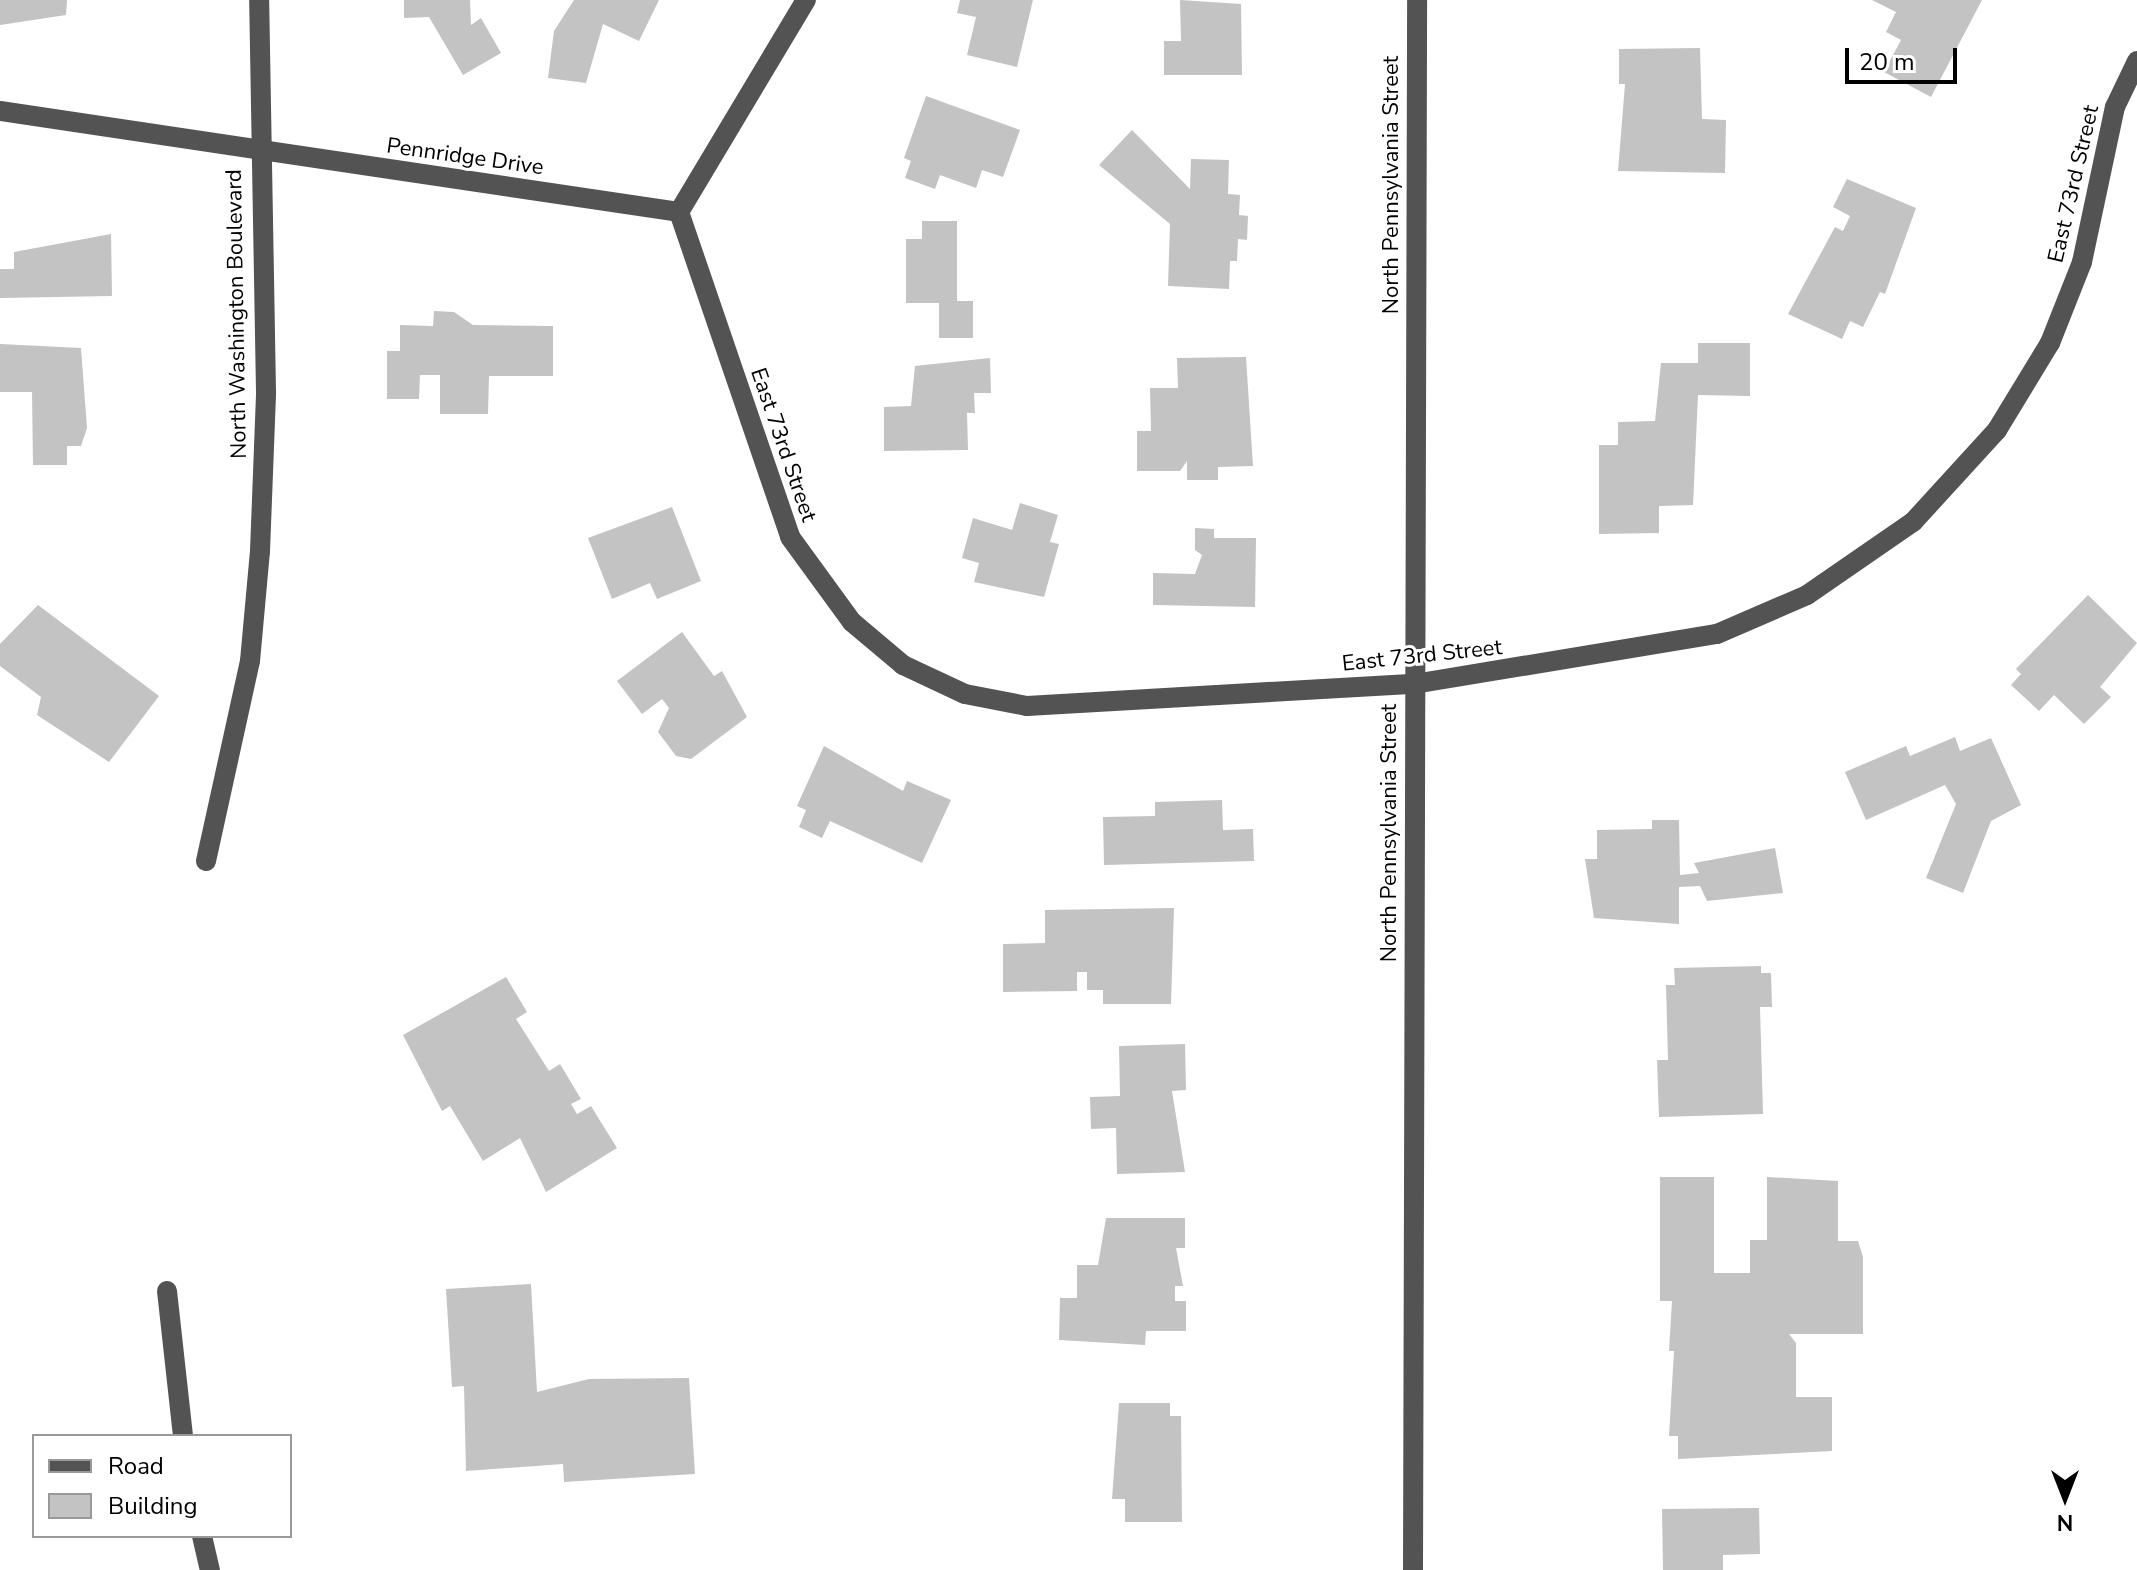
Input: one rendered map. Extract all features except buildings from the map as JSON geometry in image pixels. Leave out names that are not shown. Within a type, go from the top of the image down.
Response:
[{"type":"street","name":"North Washington Boulevard","points":[[206,861],[250,661],[260,551],[266,392],[258,152],[259,0]]},
{"type":"street","points":[[679,212],[806,0]]},
{"type":"street","name":"North Pennsylvania Street","points":[[1413,1570],[1417,0]]},
{"type":"street","name":"East 73rd Street","points":[[679,212],[790,537],[852,622],[903,665],[965,694],[1027,706],[1414,684],[1717,634],[1807,595],[1913,522],[1997,430],[2043,357],[2082,262],[2107,132],[2137,61]]},
{"type":"street","name":"Pennridge Drive","points":[[0,111],[258,152],[679,212]]},
{"type":"street","points":[[167,1291],[183,1434]]},
{"type":"street","points":[[202,1538],[210,1570]]}]
